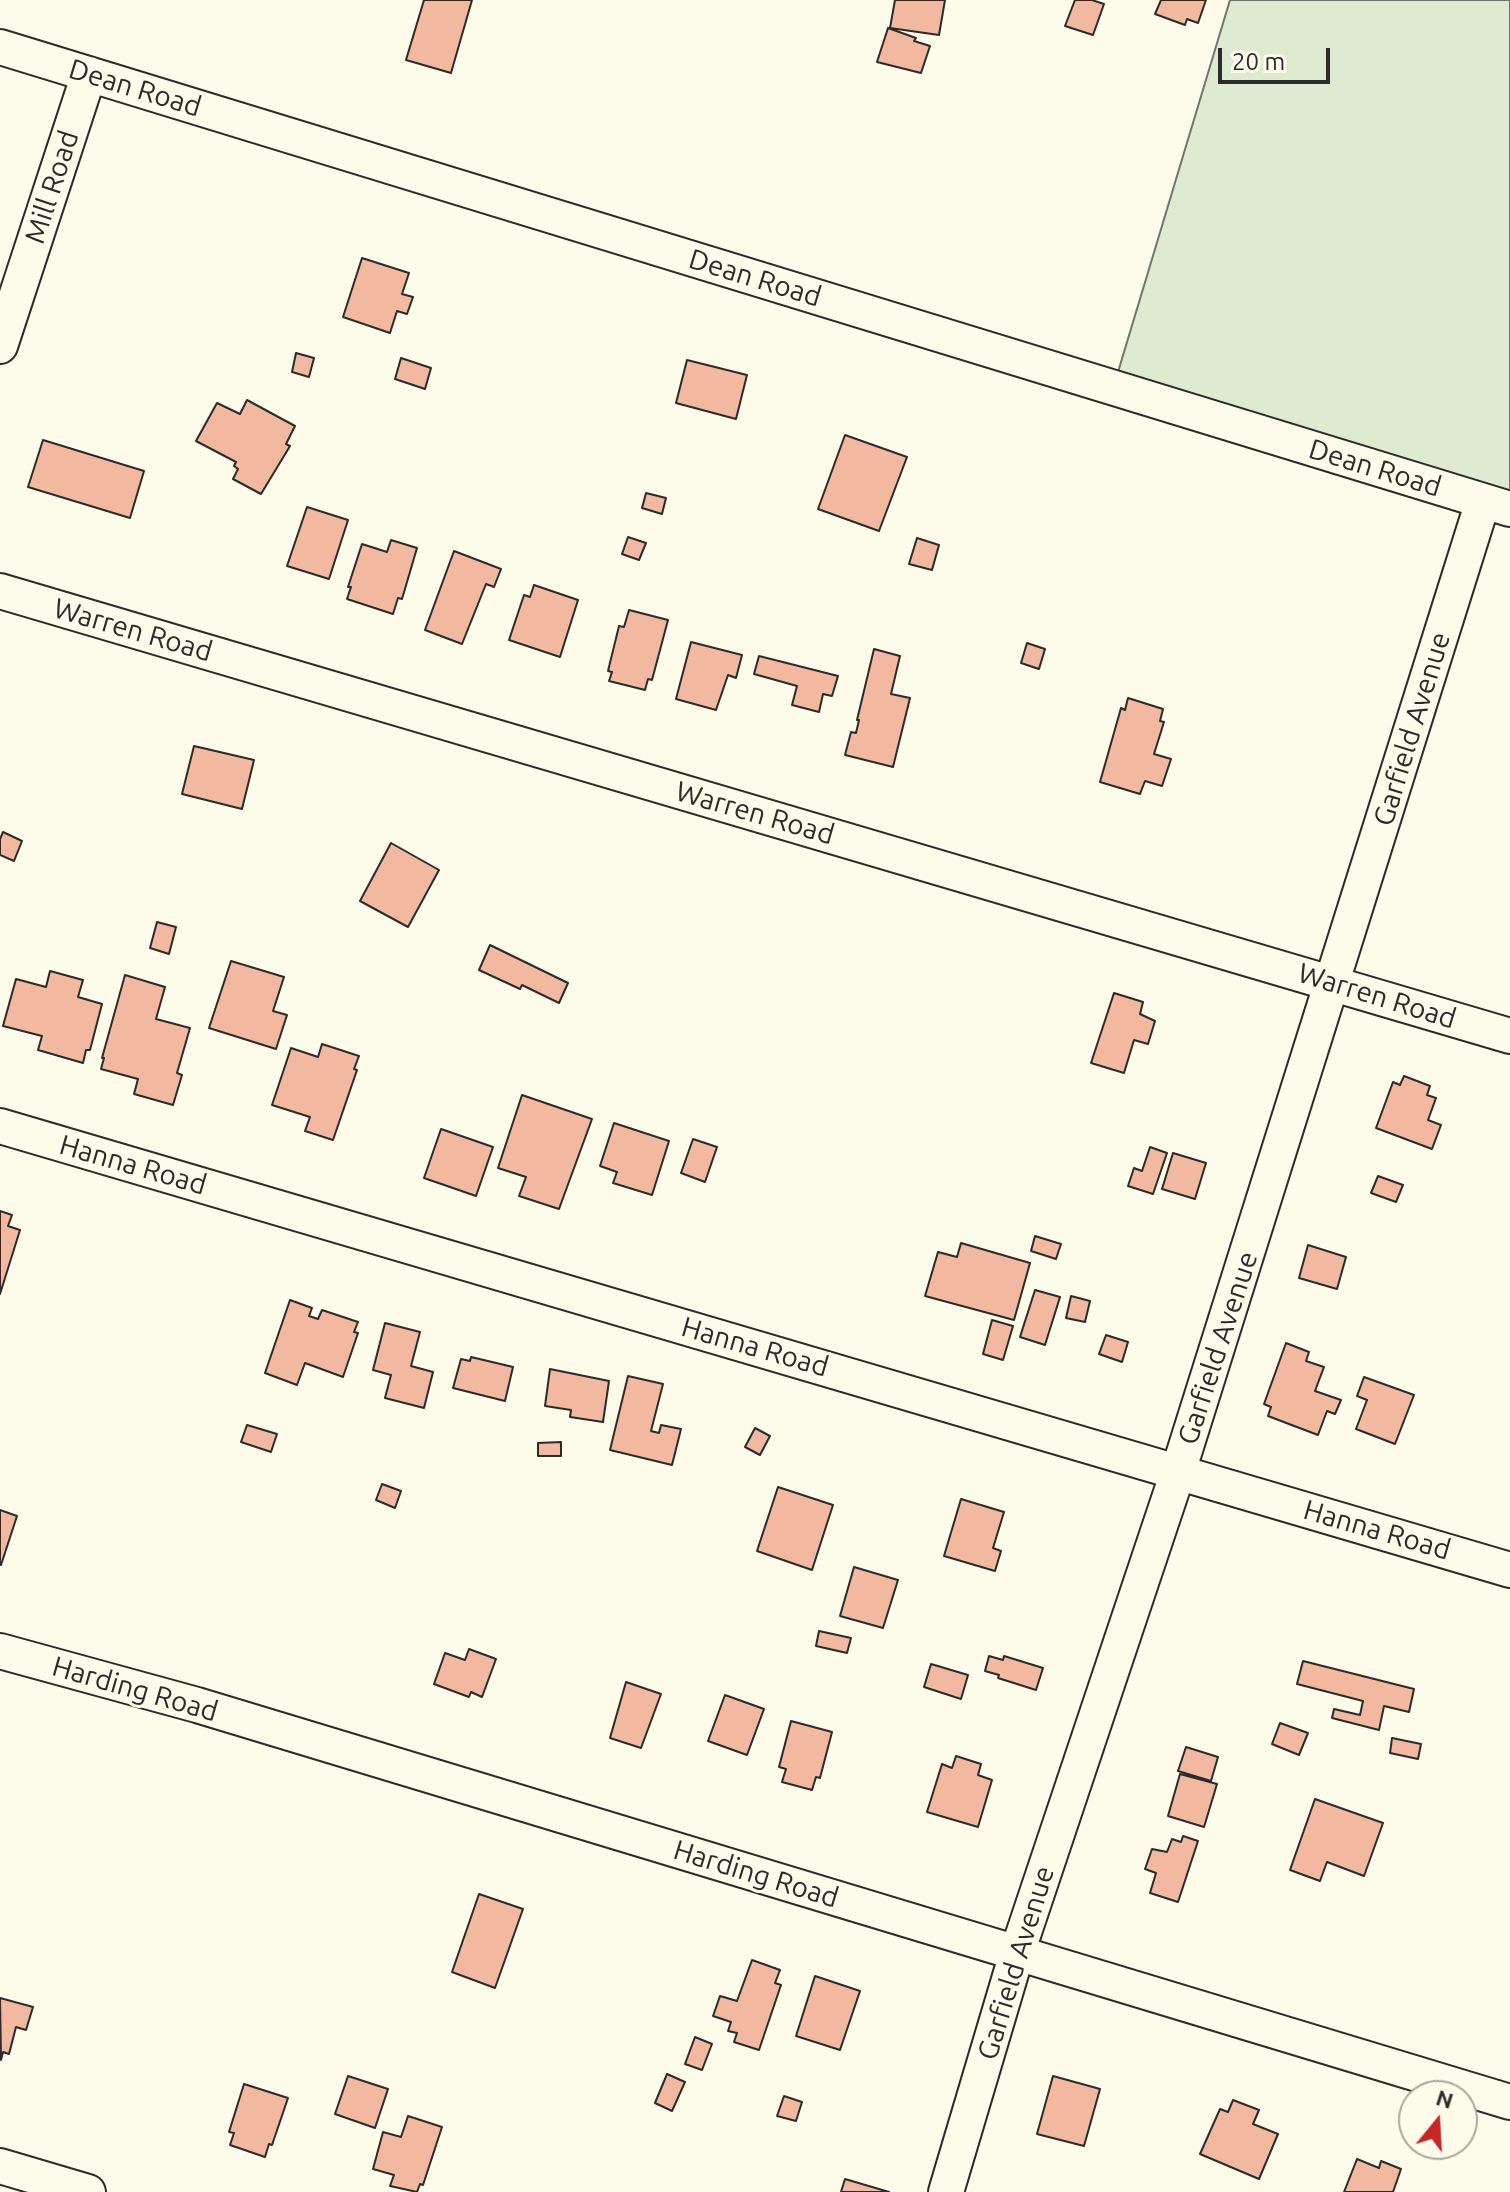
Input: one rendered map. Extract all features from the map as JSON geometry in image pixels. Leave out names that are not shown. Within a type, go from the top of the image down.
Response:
[{"type":"street","name":"Dean Road","points":[[0,47],[1496,505]]},
{"type":"street","name":"Mill Road","points":[[0,346],[89,74]]},
{"type":"street","name":"Garfield Avenue","points":[[946,2192],[1017,1953],[1178,1472],[1333,983],[1496,505]]},
{"type":"street","name":"Warren Road","points":[[0,591],[1510,1036]]},
{"type":"street","name":"Hanna Road","points":[[0,1126],[1510,1570]]},
{"type":"street","name":"Harding Road","points":[[0,1651],[197,1705],[1510,2102]]},
{"type":"street","points":[[0,2166],[88,2192]]},
{"type":"green space","points":[[1230,0],[1510,0],[1510,493],[1118,372]]},
{"type":"building","points":[[424,0],[472,0],[451,73],[406,60]]},
{"type":"building","points":[[895,0],[945,0],[939,35],[890,28]]},
{"type":"building","points":[[1075,0],[1104,4],[1093,35],[1065,26]]},
{"type":"building","points":[[1161,0],[1206,0],[1198,23],[1187,19],[1185,25],[1155,14]]},
{"type":"building","points":[[888,28],[930,46],[921,73],[877,62]]},
{"type":"building","points":[[362,258],[409,273],[402,294],[413,297],[407,314],[397,311],[390,333],[343,317]]},
{"type":"building","points":[[296,353],[314,358],[309,377],[292,372]]},
{"type":"building","points":[[401,358],[431,368],[425,389],[395,379]]},
{"type":"building","points":[[687,360],[747,375],[736,419],[676,403]]},
{"type":"building","points":[[247,400],[295,426],[286,444],[290,446],[261,494],[233,479],[238,469],[234,466],[236,462],[196,441],[217,403],[240,414]]},
{"type":"building","points":[[845,435],[907,457],[879,531],[818,509]]},
{"type":"building","points":[[43,440],[144,471],[130,518],[28,487]]},
{"type":"building","points":[[646,493],[666,498],[662,514],[642,508]]},
{"type":"building","points":[[307,507],[348,520],[329,579],[287,566]]},
{"type":"building","points":[[628,537],[646,543],[639,560],[622,554]]},
{"type":"building","points":[[917,538],[939,545],[932,570],[909,564]]},
{"type":"building","points":[[391,540],[417,548],[402,599],[398,598],[393,614],[347,599],[362,544],[387,552]]},
{"type":"building","points":[[454,551],[501,569],[494,587],[486,584],[462,644],[425,630]]},
{"type":"building","points":[[534,585],[578,600],[560,657],[509,640],[524,595],[530,597]]},
{"type":"building","points":[[629,610],[668,620],[652,680],[648,679],[645,690],[609,681],[612,672],[608,671],[619,626],[624,627]]},
{"type":"building","points":[[691,642],[742,655],[736,678],[728,675],[716,710],[676,699]]},
{"type":"building","points":[[1027,643],[1045,649],[1039,669],[1021,663]]},
{"type":"building","points":[[874,649],[900,656],[891,694],[910,698],[893,767],[845,755],[851,732],[856,733]]},
{"type":"building","points":[[759,656],[838,676],[832,696],[823,694],[819,712],[792,705],[797,686],[754,674]]},
{"type":"building","points":[[1128,698],[1163,709],[1160,721],[1164,722],[1154,754],[1171,759],[1162,786],[1145,781],[1140,794],[1100,782],[1121,708],[1125,710]]},
{"type":"building","points":[[194,746],[254,760],[242,809],[182,794]]},
{"type":"building","points":[[3,832],[22,841],[14,861],[0,855]]},
{"type":"building","points":[[391,843],[439,870],[408,927],[360,901]]},
{"type":"building","points":[[157,922],[176,927],[169,954],[150,948]]},
{"type":"building","points":[[490,945],[568,983],[559,1003],[522,985],[520,989],[479,970]]},
{"type":"building","points":[[231,961],[284,977],[273,1011],[287,1015],[276,1049],[209,1028]]},
{"type":"building","points":[[50,971],[83,980],[78,997],[102,1004],[90,1050],[86,1050],[83,1063],[38,1050],[42,1036],[3,1026],[16,979],[46,987]]},
{"type":"building","points":[[125,975],[165,987],[156,1019],[190,1028],[177,1073],[182,1075],[173,1105],[134,1094],[138,1079],[101,1069]]},
{"type":"building","points":[[1114,993],[1143,1002],[1140,1014],[1155,1021],[1148,1044],[1134,1040],[1124,1073],[1091,1063]]},
{"type":"building","points":[[322,1044],[359,1056],[333,1140],[305,1131],[310,1117],[272,1105],[291,1048],[318,1057]]},
{"type":"building","points":[[1404,1076],[1430,1086],[1427,1095],[1436,1098],[1428,1120],[1441,1125],[1432,1149],[1376,1128],[1393,1082],[1400,1085]]},
{"type":"building","points":[[522,1095],[592,1119],[559,1209],[519,1196],[526,1177],[498,1168]]},
{"type":"building","points":[[614,1123],[669,1141],[652,1195],[613,1183],[617,1172],[600,1166]]},
{"type":"building","points":[[441,1129],[493,1147],[476,1196],[424,1178]]},
{"type":"building","points":[[693,1139],[717,1147],[705,1182],[681,1173]]},
{"type":"building","points":[[1150,1147],[1167,1153],[1153,1194],[1128,1186],[1134,1168],[1142,1171]]},
{"type":"building","points":[[1173,1153],[1206,1163],[1195,1199],[1162,1189]]},
{"type":"building","points":[[1378,1176],[1403,1185],[1396,1202],[1371,1193]]},
{"type":"building","points":[[0,1211],[12,1215],[8,1226],[20,1230],[0,1294]]},
{"type":"building","points":[[1035,1236],[1061,1244],[1056,1259],[1031,1251]]},
{"type":"building","points":[[961,1243],[1030,1263],[1014,1320],[925,1296],[938,1252],[957,1257]]},
{"type":"building","points":[[1308,1245],[1346,1257],[1337,1289],[1299,1278]]},
{"type":"building","points":[[1035,1290],[1060,1297],[1045,1345],[1020,1337]]},
{"type":"building","points":[[1071,1296],[1090,1301],[1085,1322],[1066,1318]]},
{"type":"building","points":[[290,1300],[312,1308],[309,1316],[318,1319],[322,1310],[358,1322],[354,1332],[358,1333],[343,1377],[305,1363],[297,1385],[265,1373]]},
{"type":"building","points":[[992,1320],[1013,1326],[1003,1360],[983,1354]]},
{"type":"building","points":[[385,1323],[420,1332],[411,1366],[433,1372],[424,1408],[385,1398],[391,1375],[373,1370]]},
{"type":"building","points":[[1106,1335],[1128,1342],[1122,1362],[1099,1354]]},
{"type":"building","points":[[1286,1343],[1309,1352],[1306,1361],[1324,1367],[1315,1391],[1341,1400],[1335,1414],[1327,1411],[1318,1435],[1268,1416],[1271,1407],[1264,1404]]},
{"type":"building","points":[[471,1357],[513,1367],[505,1401],[453,1388],[461,1359],[470,1361]]},
{"type":"building","points":[[550,1369],[609,1381],[603,1422],[570,1417],[571,1410],[545,1406]]},
{"type":"building","points":[[628,1376],[663,1384],[651,1431],[659,1433],[661,1425],[681,1429],[672,1465],[610,1450]]},
{"type":"building","points":[[1364,1377],[1414,1395],[1395,1444],[1356,1429],[1367,1400],[1357,1396]]},
{"type":"building","points":[[247,1425],[277,1434],[271,1452],[241,1442]]},
{"type":"building","points":[[755,1428],[770,1436],[760,1455],[745,1447]]},
{"type":"building","points":[[561,1442],[561,1456],[538,1456],[538,1443]]},
{"type":"building","points":[[382,1484],[401,1491],[395,1508],[376,1500]]},
{"type":"building","points":[[778,1487],[833,1505],[812,1570],[757,1551]]},
{"type":"building","points":[[961,1499],[1004,1512],[993,1548],[1001,1551],[995,1571],[944,1556]]},
{"type":"building","points":[[0,1510],[17,1516],[1,1565],[0,1564]]},
{"type":"building","points":[[854,1567],[898,1580],[883,1628],[840,1616]]},
{"type":"building","points":[[819,1631],[851,1638],[847,1653],[816,1646]]},
{"type":"building","points":[[469,1649],[496,1659],[482,1697],[471,1692],[469,1697],[434,1684],[445,1653],[465,1660]]},
{"type":"building","points":[[989,1656],[1003,1660],[1004,1656],[1043,1668],[1036,1690],[985,1671]]},
{"type":"building","points":[[1303,1661],[1414,1689],[1409,1712],[1384,1706],[1379,1730],[1332,1718],[1334,1709],[1360,1715],[1363,1701],[1297,1684]]},
{"type":"building","points":[[931,1664],[968,1675],[961,1699],[924,1687]]},
{"type":"building","points":[[626,1682],[661,1694],[641,1748],[610,1738]]},
{"type":"building","points":[[725,1695],[764,1709],[747,1755],[708,1741]]},
{"type":"building","points":[[791,1721],[832,1732],[820,1778],[816,1777],[812,1790],[782,1782],[786,1769],[779,1767]]},
{"type":"building","points":[[1280,1723],[1308,1733],[1299,1755],[1272,1744]]},
{"type":"building","points":[[1392,1738],[1421,1744],[1418,1759],[1390,1753]]},
{"type":"building","points":[[1186,1747],[1218,1757],[1211,1781],[1178,1771]]},
{"type":"building","points":[[956,1756],[981,1764],[978,1775],[992,1780],[978,1827],[927,1812],[942,1764],[952,1768]]},
{"type":"building","points":[[1180,1774],[1217,1784],[1204,1827],[1168,1816]]},
{"type":"building","points":[[1315,1799],[1383,1823],[1364,1876],[1327,1862],[1320,1881],[1290,1870]]},
{"type":"building","points":[[1183,1836],[1198,1841],[1178,1902],[1150,1893],[1156,1873],[1145,1869],[1152,1849],[1167,1852],[1172,1839],[1181,1842]]},
{"type":"building","points":[[479,1894],[523,1909],[495,1988],[452,1972]]},
{"type":"building","points":[[752,1960],[780,1970],[775,1983],[781,1985],[759,2050],[734,2042],[737,2033],[728,2031],[731,2022],[713,2016],[720,1996],[737,2001]]},
{"type":"building","points":[[815,1976],[860,1991],[840,2050],[796,2036]]},
{"type":"building","points":[[0,1998],[33,2007],[26,2030],[16,2027],[9,2054],[3,2052],[1,2060]]},
{"type":"building","points":[[695,2037],[712,2044],[702,2070],[685,2064]]},
{"type":"building","points":[[667,2074],[685,2082],[672,2111],[655,2103]]},
{"type":"building","points":[[348,2076],[388,2089],[375,2128],[335,2114]]},
{"type":"building","points":[[1053,2076],[1100,2089],[1084,2146],[1037,2134]]},
{"type":"building","points":[[244,2084],[288,2098],[265,2157],[230,2145],[234,2133],[229,2132]]},
{"type":"building","points":[[784,2096],[802,2102],[796,2121],[777,2116]]},
{"type":"building","points":[[1233,2100],[1259,2110],[1253,2124],[1278,2134],[1259,2179],[1200,2154],[1220,2109],[1228,2112]]},
{"type":"building","points":[[408,2116],[442,2127],[423,2185],[420,2184],[417,2192],[390,2186],[394,2175],[373,2169],[383,2132],[401,2137]]},
{"type":"building","points":[[1357,2159],[1379,2168],[1381,2161],[1401,2169],[1393,2192],[1344,2192]]},
{"type":"building","points":[[845,2179],[889,2192],[841,2192]]}]
